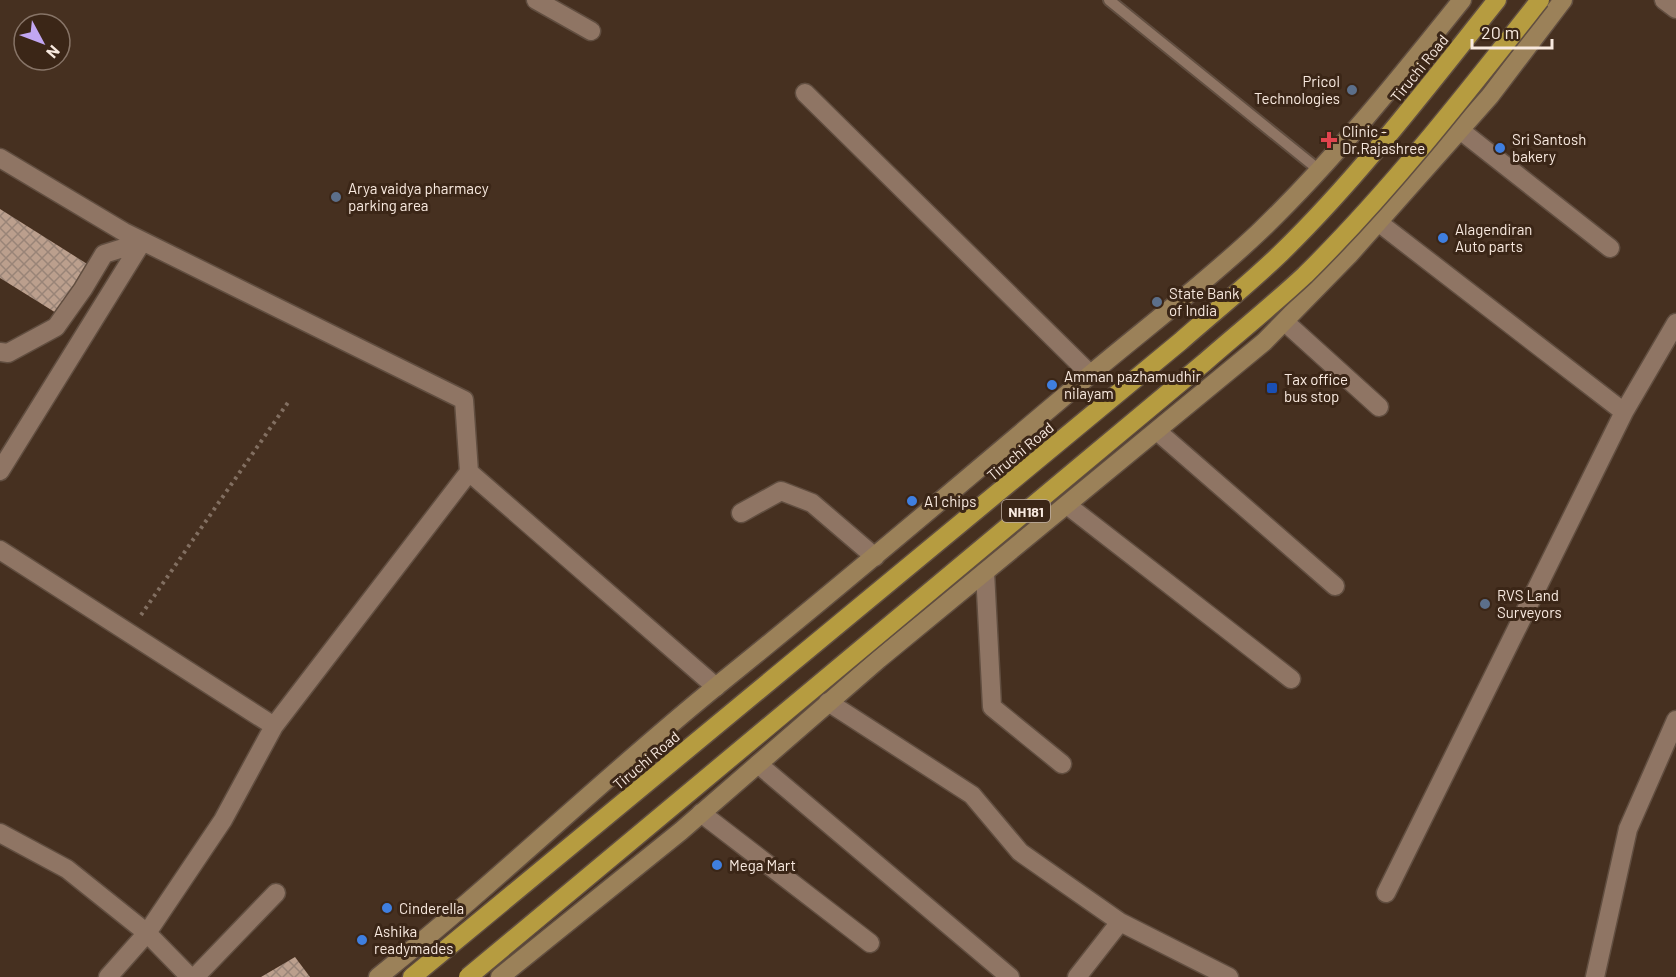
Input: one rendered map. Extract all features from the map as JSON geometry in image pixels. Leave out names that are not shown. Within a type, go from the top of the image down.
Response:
[{"type":"highway","name":"Tiruchi Road","points":[[412,977],[1172,348],[1281,253],[1343,186],[1414,103],[1497,0]]},
{"type":"highway","name":"NH181","points":[[468,977],[1205,362],[1304,276],[1365,213],[1549,3]]},
{"type":"street","points":[[536,0],[591,31]]},
{"type":"street","points":[[378,977],[716,687],[1090,374],[1161,318],[1258,232],[1319,170],[1399,80],[1462,0]]},
{"type":"street","points":[[1664,0],[1676,9]]},
{"type":"street","points":[[500,977],[701,813],[828,702],[1264,342],[1378,222],[1490,96],[1549,3]]},
{"type":"street","points":[[805,93],[1090,374]]},
{"type":"street","points":[[1460,130],[1610,248]]},
{"type":"street","points":[[0,158],[142,242],[465,400],[469,472],[274,726],[223,820],[147,933],[108,977]]},
{"type":"street","points":[[1378,222],[1624,412]]},
{"type":"street","points":[[0,352],[8,353],[56,327],[104,255],[142,242]]},
{"type":"street","points":[[0,471],[142,242]]},
{"type":"street","points":[[1285,322],[1379,407]]},
{"type":"street","points":[[1386,893],[1624,412],[1676,323]]},
{"type":"street","points":[[1157,431],[1335,586]]},
{"type":"street","points":[[469,472],[716,687]]},
{"type":"street","points":[[741,513],[781,491],[813,503],[875,556]]},
{"type":"street","points":[[1067,505],[1291,679]]},
{"type":"street","points":[[0,550],[274,726]]},
{"type":"street","points":[[985,572],[993,707],[1062,764]]},
{"type":"street","points":[[828,702],[972,795],[1020,852],[1120,922],[1229,977]]},
{"type":"street","points":[[1596,977],[1628,829],[1676,720]]},
{"type":"street","points":[[758,764],[1010,977]]},
{"type":"street","points":[[701,813],[870,943]]},
{"type":"street","points":[[0,833],[67,869],[147,933],[190,977]]},
{"type":"street","points":[[195,977],[276,893]]},
{"type":"street","points":[[1077,977],[1120,922]]},
{"type":"lane","points":[[1109,0],[1319,170]]},
{"type":"path","points":[[128,632],[289,401]]},
{"type":"building","points":[[0,209],[92,267],[61,316],[0,278]]},
{"type":"building","points":[[295,957],[310,977],[261,977]]},
{"type":"place","name":"Pricol Technologies","points":[[1352,90]]},
{"type":"place","name":"Clinic - Dr.Rajashree","points":[[1329,140]]},
{"type":"place","name":"Sri Santosh bakery","points":[[1500,148]]},
{"type":"place","name":"Arya vaidya pharmacy parking area","points":[[336,197]]},
{"type":"place","name":"Alagendiran Auto parts","points":[[1443,238]]},
{"type":"place","name":"State Bank of India","points":[[1157,302]]},
{"type":"place","name":"Amman pazhamudhir nilayam","points":[[1052,385]]},
{"type":"place","name":"Tax office bus stop","points":[[1272,388]]},
{"type":"place","name":"A1 chips","points":[[912,501]]},
{"type":"place","name":"RVS Land Surveyors","points":[[1485,604]]},
{"type":"place","name":"Mega Mart","points":[[717,865]]},
{"type":"place","name":"Cinderella","points":[[387,908]]},
{"type":"place","name":"Ashika readymades","points":[[362,940]]}]
